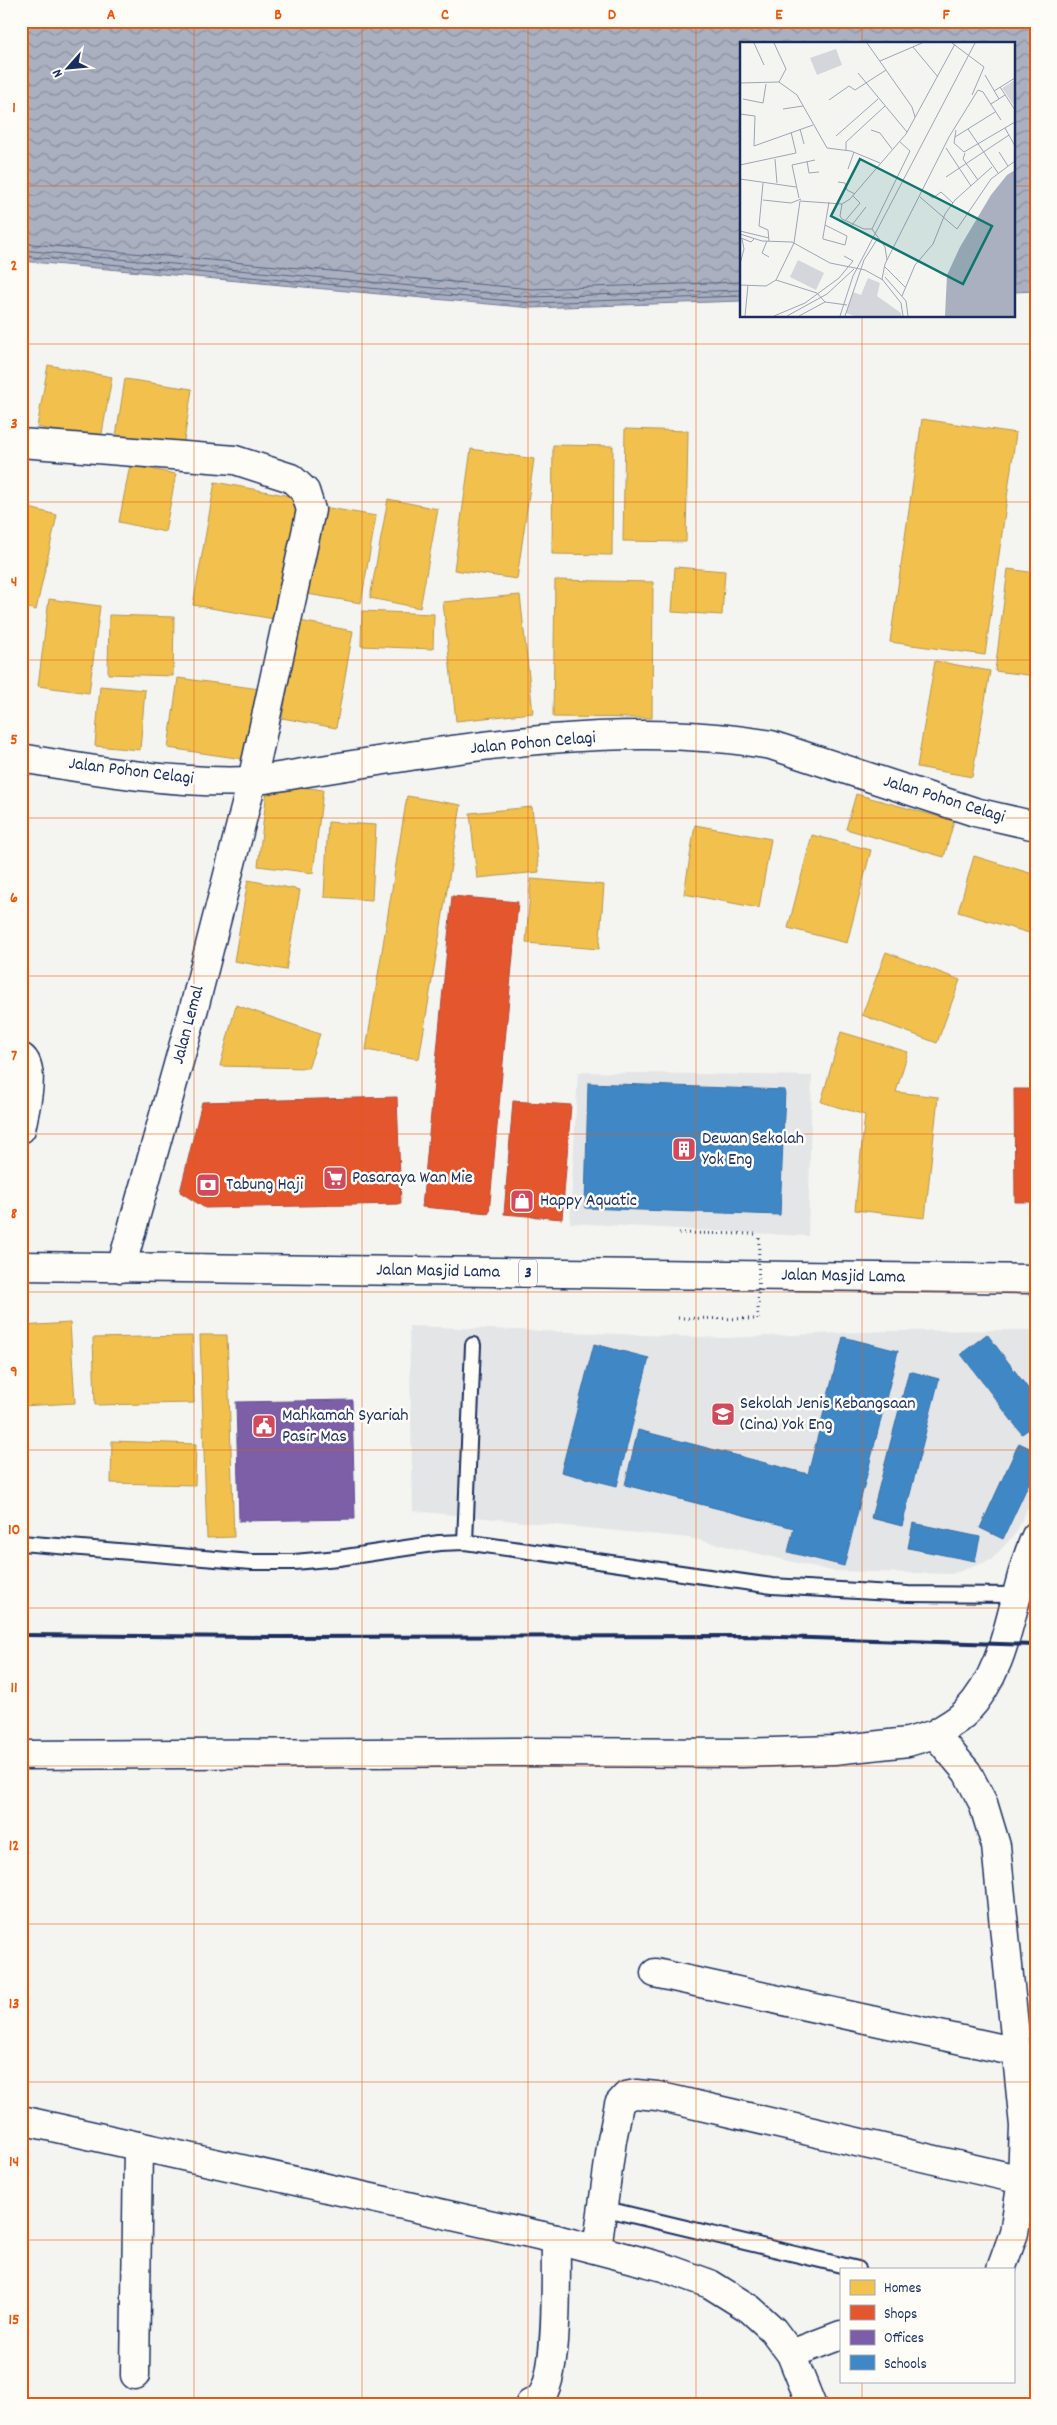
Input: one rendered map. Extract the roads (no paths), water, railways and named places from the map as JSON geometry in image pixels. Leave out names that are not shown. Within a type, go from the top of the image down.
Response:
[{"type":"main road","name":"Jalan Lemal","points":[[21,443],[235,460],[291,478],[306,491],[311,510],[252,781],[194,1008],[121,1268]]},
{"type":"main road","name":"Jalan Pohon Celagi","points":[[21,758],[178,780],[252,781],[502,744],[584,738],[695,736],[737,739],[771,745],[976,812],[1036,826]]},
{"type":"main road","points":[[21,1057],[28,1065],[30,1076],[21,1129]]},
{"type":"main road","name":"Jalan Masjid Lama","points":[[21,1266],[1036,1279]]},
{"type":"main road","points":[[21,1755],[512,1752],[742,1753],[834,1750],[908,1742],[935,1734],[966,1712],[982,1689],[998,1661],[1024,1584],[1036,1536]]},
{"type":"main road","points":[[935,1734],[967,1772],[983,1803],[996,1846],[1024,2126],[1022,2180],[1014,2233],[1001,2268]]},
{"type":"main road","points":[[655,1973],[1017,2052]]},
{"type":"main road","points":[[597,2249],[619,2104],[626,2096],[636,2094],[657,2096],[1022,2180]]},
{"type":"main road","points":[[21,2120],[556,2239],[663,2267],[710,2284],[750,2309],[773,2330],[791,2354],[812,2404]]},
{"type":"main road","points":[[135,2375],[138,2146]]},
{"type":"main road","points":[[530,2404],[540,2398],[546,2385],[554,2345],[556,2239]]},
{"type":"main road","points":[[791,2354],[840,2335]]},
{"type":"lane","points":[[465,1542],[473,1345]]},
{"type":"lane","points":[[21,1543],[260,1562],[339,1558],[384,1550],[465,1542],[772,1586],[908,1594],[1024,1584]]},
{"type":"lane","points":[[602,2208],[854,2268]]},
{"type":"water","points":[[21,21],[1036,21],[1036,291],[1014,292],[1014,42],[740,42],[740,301],[532,308],[21,261]]},
{"type":"railway","points":[[21,1635],[274,1637],[744,1636],[1036,1645]]},
{"type":"place","name":"Dewan Sekolah Yok Eng","points":[[684,1149]]},
{"type":"place","name":"Pasaraya Wan Mie","points":[[335,1178]]},
{"type":"place","name":"Tabung Haji","points":[[208,1185]]},
{"type":"place","name":"Happy Aquatic","points":[[522,1201]]},
{"type":"place","name":"Sekolah Jenis Kebangsaan (Cina) Yok Eng","points":[[723,1414]]},
{"type":"place","name":"Mahkamah Syariah Pasir Mas","points":[[264,1426]]}]
